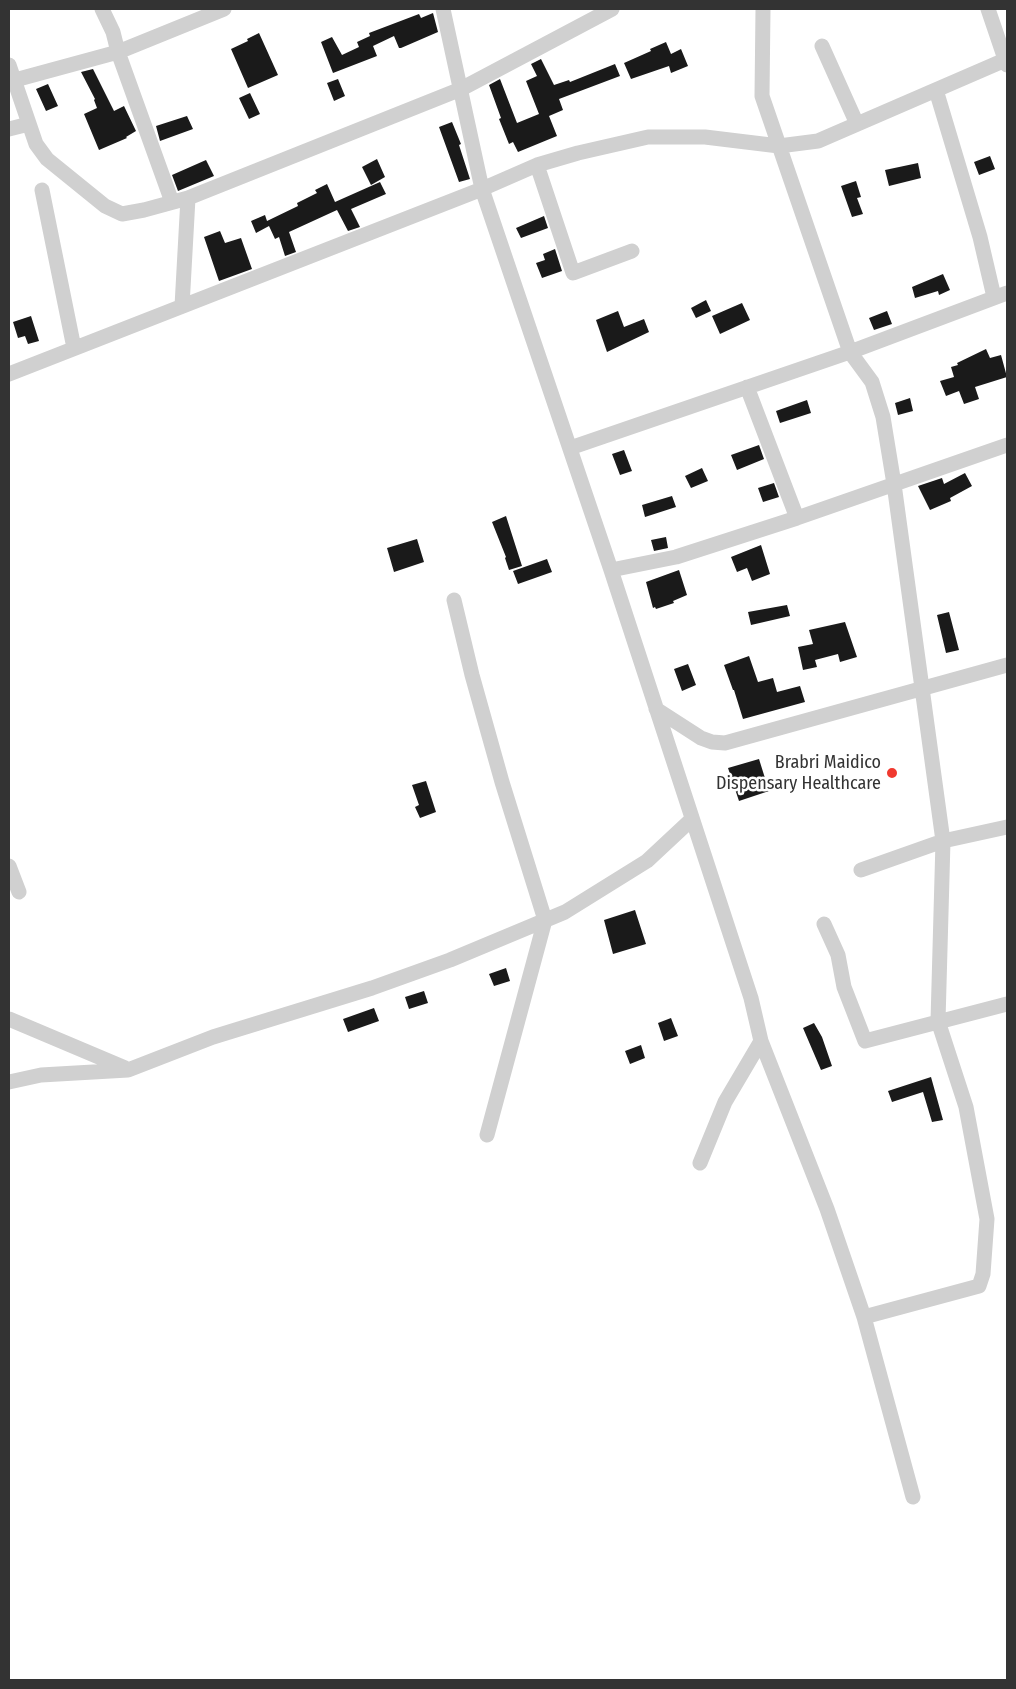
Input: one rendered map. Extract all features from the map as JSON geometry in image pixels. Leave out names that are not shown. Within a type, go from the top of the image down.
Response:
[{"type":"street","points":[[102,9],[113,32],[118,52],[172,202]]},
{"type":"street","points":[[15,80],[118,52],[224,9]]},
{"type":"street","points":[[443,9],[482,189],[570,448],[751,998],[761,1041],[826,1209],[864,1317],[912,1497]]},
{"type":"street","points":[[9,65],[36,144],[47,160],[104,206],[122,214],[188,198],[460,89],[612,9]]},
{"type":"street","points":[[763,9],[762,96],[850,352],[872,382],[883,417],[894,484],[943,841],[938,1022],[966,1107],[987,1219],[983,1274],[979,1286],[864,1317]]},
{"type":"street","points":[[9,374],[482,189],[537,165],[578,153],[648,137],[705,137],[779,146],[818,141],[1006,62],[988,9]]},
{"type":"street","points":[[822,46],[857,124]]},
{"type":"street","points":[[570,448],[850,352],[1001,295],[980,237],[936,90]]},
{"type":"street","points":[[9,129],[29,124]]},
{"type":"street","points":[[537,165],[573,273],[632,251]]},
{"type":"street","points":[[42,190],[74,348]]},
{"type":"street","points":[[182,306],[188,198]]},
{"type":"street","points":[[748,387],[797,518]]},
{"type":"street","points":[[610,570],[676,557],[797,518],[1007,445]]},
{"type":"street","points":[[454,600],[472,675],[502,782],[545,920],[487,1135]]},
{"type":"street","points":[[656,708],[701,738],[712,742],[724,743],[1007,665]]},
{"type":"street","points":[[9,1082],[41,1075],[128,1070],[213,1037],[372,988],[441,964],[565,912],[647,861],[692,819]]},
{"type":"street","points":[[861,870],[943,841],[1007,827]]},
{"type":"street","points":[[9,866],[19,892]]},
{"type":"street","points":[[824,924],[838,955],[844,987],[865,1041],[1007,1004]]},
{"type":"street","points":[[9,1019],[128,1070]]},
{"type":"street","points":[[700,1163],[726,1102],[761,1041]]},
{"type":"building","points":[[433,13],[438,32],[401,48],[399,48],[394,36],[373,46],[377,56],[333,73],[321,42],[332,37],[342,55],[359,47],[357,42],[370,36],[369,33],[419,14],[421,18]]},
{"type":"building","points":[[259,33],[278,75],[248,88],[231,49]]},
{"type":"building","points":[[666,42],[671,54],[681,49],[688,66],[671,73],[669,66],[631,79],[624,63]]},
{"type":"building","points":[[541,59],[554,85],[569,80],[570,82],[615,64],[620,76],[559,99],[563,110],[549,116],[557,136],[518,152],[513,142],[509,144],[489,85],[500,79],[517,123],[539,114],[526,81],[537,76],[531,64]]},
{"type":"building","points":[[93,69],[114,111],[124,106],[136,131],[127,138],[99,150],[84,114],[97,108],[95,99],[81,72]]},
{"type":"building","points":[[338,79],[345,96],[334,101],[327,83]]},
{"type":"building","points":[[48,84],[58,106],[46,111],[36,89]]},
{"type":"building","points":[[250,93],[260,114],[249,119],[239,98]]},
{"type":"building","points":[[187,116],[193,129],[160,141],[156,126]]},
{"type":"building","points":[[452,122],[461,144],[459,145],[470,179],[459,182],[439,127]]},
{"type":"building","points":[[990,156],[995,169],[979,175],[974,162]]},
{"type":"building","points":[[377,159],[385,177],[371,185],[362,167]]},
{"type":"building","points":[[206,160],[214,176],[178,191],[172,175]]},
{"type":"building","points":[[918,163],[921,178],[889,186],[885,170]]},
{"type":"building","points":[[856,181],[861,197],[857,198],[863,214],[852,217],[841,186]]},
{"type":"building","points":[[380,182],[386,194],[351,209],[360,227],[348,231],[337,210],[289,232],[296,252],[285,256],[279,237],[275,239],[269,226],[256,233],[251,221],[265,215],[267,221],[298,206],[297,203],[317,193],[315,190],[327,184],[335,202]]},
{"type":"building","points":[[544,216],[548,228],[521,238],[516,228]]},
{"type":"building","points":[[220,231],[225,243],[241,238],[252,269],[219,281],[204,237]]},
{"type":"building","points":[[555,249],[562,271],[542,278],[536,263],[545,260],[543,254]]},
{"type":"building","points":[[943,274],[950,290],[939,295],[938,291],[915,298],[912,287]]},
{"type":"building","points":[[706,300],[711,311],[696,318],[691,308]]},
{"type":"building","points":[[742,303],[750,320],[720,334],[712,316]]},
{"type":"building","points":[[618,311],[624,327],[644,319],[649,332],[607,352],[596,320]]},
{"type":"building","points":[[887,311],[892,324],[874,330],[869,318]]},
{"type":"building","points":[[31,316],[39,341],[28,344],[25,336],[18,338],[13,322]]},
{"type":"building","points":[[986,349],[990,358],[1001,355],[1007,377],[975,387],[979,399],[964,404],[959,391],[946,396],[940,381],[954,377],[951,367]]},
{"type":"building","points":[[910,398],[913,411],[898,415],[895,403]]},
{"type":"building","points":[[807,400],[811,413],[780,423],[776,411]]},
{"type":"building","points":[[759,445],[764,459],[737,470],[731,455]]},
{"type":"building","points":[[624,450],[632,471],[620,475],[612,454]]},
{"type":"building","points":[[702,468],[708,481],[691,488],[685,476]]},
{"type":"building","points":[[965,473],[972,486],[950,498],[951,501],[930,510],[918,486],[942,478],[944,484]]},
{"type":"building","points":[[774,483],[779,497],[763,502],[758,488]]},
{"type":"building","points":[[672,496],[676,507],[645,517],[642,505]]},
{"type":"building","points":[[506,516],[522,566],[509,570],[506,557],[492,522]]},
{"type":"building","points":[[666,537],[668,548],[654,551],[651,540]]},
{"type":"building","points":[[417,539],[424,562],[394,572],[387,548]]},
{"type":"building","points":[[761,545],[770,574],[752,581],[747,568],[737,572],[731,557]]},
{"type":"building","points":[[547,559],[552,572],[518,584],[513,571]]},
{"type":"building","points":[[679,570],[687,595],[673,601],[674,603],[656,609],[655,607],[653,608],[646,582]]},
{"type":"building","points":[[787,605],[790,616],[751,625],[748,612]]},
{"type":"building","points":[[949,612],[959,650],[946,653],[937,615]]},
{"type":"building","points":[[845,622],[857,657],[840,662],[838,654],[815,660],[817,667],[803,670],[798,647],[813,644],[809,630]]},
{"type":"building","points":[[749,656],[758,682],[773,678],[777,692],[800,686],[805,702],[743,719],[724,665]]},
{"type":"building","points":[[688,664],[696,685],[682,691],[674,669]]},
{"type":"building","points":[[759,759],[769,791],[739,801],[728,768]]},
{"type":"building","points":[[426,781],[436,812],[420,818],[415,807],[419,805],[412,785]]},
{"type":"building","points":[[635,910],[646,944],[613,954],[604,920]]},
{"type":"building","points":[[506,968],[510,981],[494,986],[489,974]]},
{"type":"building","points":[[424,991],[428,1003],[409,1009],[405,997]]},
{"type":"building","points":[[374,1008],[379,1021],[348,1032],[343,1019]]},
{"type":"building","points":[[671,1018],[678,1036],[664,1041],[658,1023]]},
{"type":"building","points":[[814,1023],[822,1037],[832,1066],[821,1070],[803,1028]]},
{"type":"building","points":[[641,1045],[645,1058],[630,1064],[625,1051]]},
{"type":"building","points":[[931,1077],[943,1120],[932,1122],[923,1092],[892,1102],[888,1091]]},
{"type":"place","name":"Brabri Maidico Dispensary Healthcare","points":[[892,773]]}]
